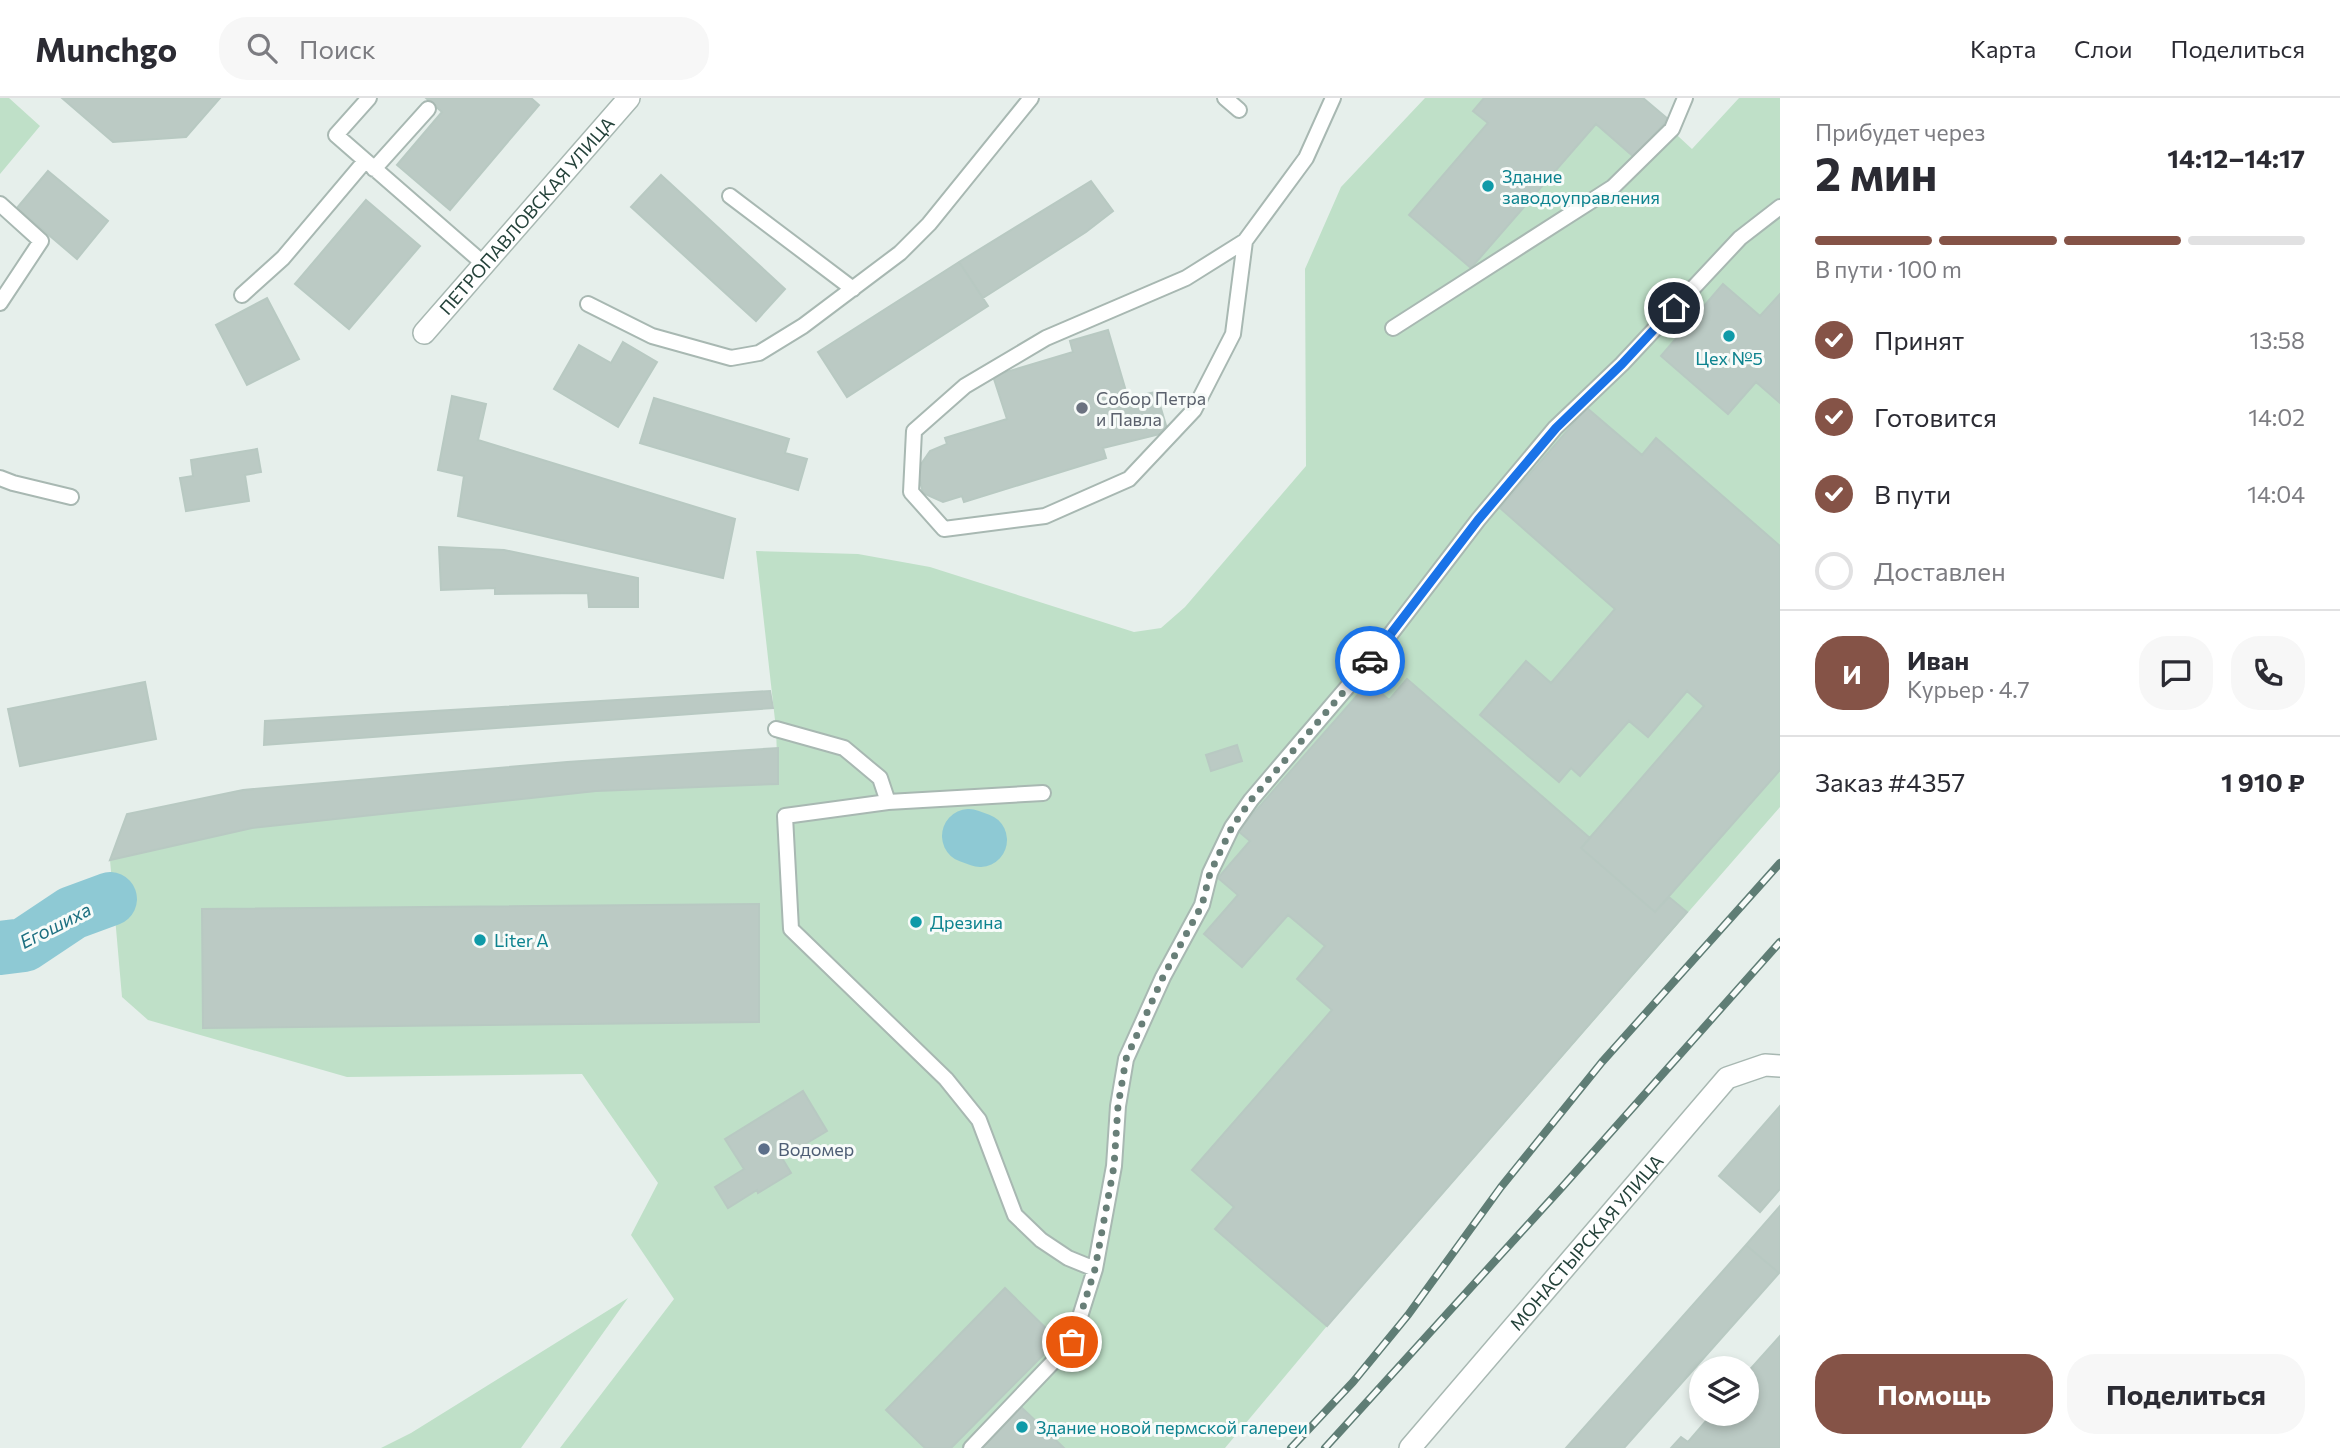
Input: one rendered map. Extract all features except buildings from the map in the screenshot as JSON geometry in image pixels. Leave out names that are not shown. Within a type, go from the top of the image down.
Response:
[{"type":"street","name":"ПЕТРОПАВЛОВСКАЯ УЛИЦА","points":[[424,333],[629,98]]},
{"type":"street","name":"МОНАСТЫРСКАЯ УЛИЦА","points":[[1410,1448],[1727,1078],[1765,1065],[1780,1066]]},
{"type":"lane","points":[[369,98],[336,135],[484,264]]},
{"type":"lane","points":[[588,304],[652,336],[732,358],[759,353],[803,326],[900,253],[929,224],[1031,98]]},
{"type":"lane","points":[[1225,98],[1239,110]]},
{"type":"lane","points":[[1245,241],[1233,334],[1194,410],[1129,480],[1045,516],[944,529],[911,492],[914,431],[965,386],[1046,338],[1186,278],[1245,241],[1306,158],[1333,98]]},
{"type":"lane","points":[[1393,328],[1613,187],[1672,129],[1685,98]]},
{"type":"lane","points":[[242,295],[283,258],[369,165],[428,109]]},
{"type":"lane","points":[[730,196],[853,289]]},
{"type":"lane","points":[[0,204],[41,241],[0,303]]},
{"type":"lane","points":[[971,1448],[1072,1342],[1095,1269],[1114,1166],[1118,1106],[1126,1059],[1163,977],[1202,905],[1210,873],[1232,827],[1251,800],[1373,657],[1478,520],[1556,428],[1622,364],[1740,238],[1780,207]]},
{"type":"lane","points":[[0,478],[71,497]]},
{"type":"lane","points":[[776,729],[844,748],[880,778],[888,802]]},
{"type":"lane","points":[[1043,793],[888,802],[785,816],[791,929],[946,1079],[979,1120],[1015,1215],[1041,1240],[1068,1258],[1095,1269]]},
{"type":"green space","points":[[0,98],[9,98],[40,126],[0,174]]},
{"type":"green space","points":[[1425,98],[1643,98],[1667,119],[1665,124],[1692,149],[1739,98],[1780,98],[1780,807],[1327,1326],[1225,1448],[560,1448],[674,1299],[631,1235],[658,1183],[582,1074],[347,1077],[148,1020],[122,997],[110,860],[252,828],[596,791],[778,784],[776,729],[756,551],[858,554],[930,567],[1134,632],[1161,628],[1185,607],[1306,466],[1305,269],[1341,187]]},
{"type":"green space","points":[[628,1298],[521,1448],[381,1448],[411,1433]]},
{"type":"waterway","name":"Егошиха","points":[[969,836],[980,840]]},
{"type":"waterway","name":"Егошиха","points":[[0,948],[24,945],[72,913],[110,899]]},
{"type":"railway","points":[[1291,1448],[1353,1382],[1408,1315],[1501,1187],[1602,1062],[1780,863]]},
{"type":"railway","points":[[1325,1448],[1780,942]]},
{"type":"way so far","points":[[1072,1342],[1095,1269],[1114,1166],[1118,1106],[1126,1059],[1163,977],[1202,905],[1210,873],[1232,827],[1251,800],[1370,661]]},
{"type":"place","name":"Здание заводоуправления","points":[[1488,186]]},
{"type":"place","name":"Цех №5","points":[[1729,336]]},
{"type":"place","name":"Собор Петра и Павла","points":[[1082,408]]},
{"type":"place","name":"Дрезина","points":[[916,922]]},
{"type":"place","name":"Liter A","points":[[480,940]]},
{"type":"place","name":"Водомер","points":[[764,1149]]},
{"type":"place","name":"Здание новой пермской галереи","points":[[1022,1427]]},
{"type":"route","points":[[1370,661],[1478,520],[1556,428],[1622,364],[1674,308]]}]
